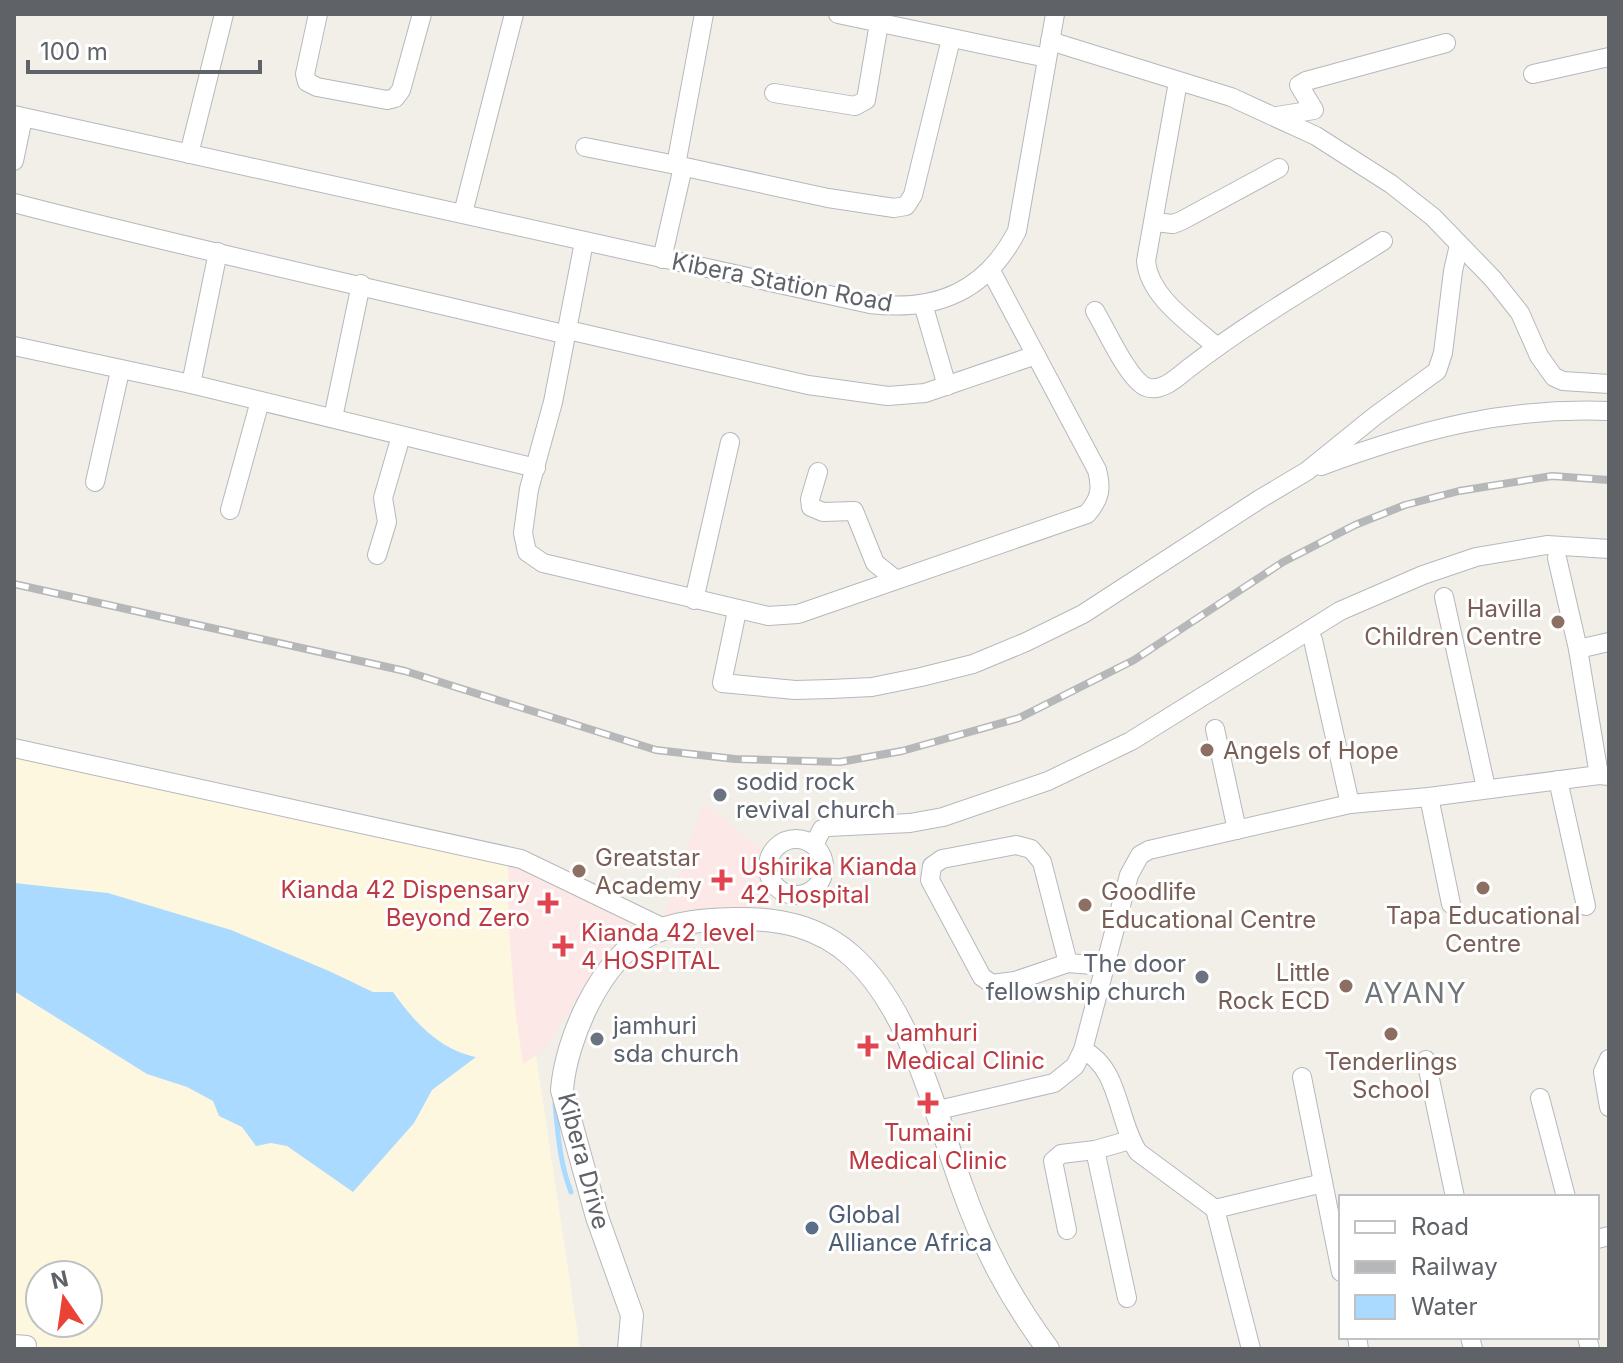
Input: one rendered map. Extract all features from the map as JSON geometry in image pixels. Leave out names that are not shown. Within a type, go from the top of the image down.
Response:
[{"type":"street","points":[[14,161],[18,116],[189,154],[224,14]]},
{"type":"street","points":[[318,14],[305,74],[307,82],[378,100],[395,98],[401,90],[422,14]]},
{"type":"street","points":[[463,213],[514,14]]},
{"type":"street","points":[[662,259],[704,14]]},
{"type":"street","points":[[838,14],[951,39],[1048,50],[1231,97],[1277,116],[1316,136],[1391,184],[1433,217],[1493,279],[1520,313],[1539,356],[1554,377],[1563,381],[1609,384]]},
{"type":"street","name":"Kibera Station Road","points":[[189,154],[870,304],[891,307],[923,304],[960,293],[991,271],[1005,256],[1017,231],[1055,14]]},
{"type":"street","points":[[774,93],[855,106],[862,104],[866,100],[879,23]]},
{"type":"street","points":[[585,147],[828,198],[894,208],[906,206],[913,195],[951,39]]},
{"type":"street","points":[[1277,116],[1314,110],[1299,85],[1306,81],[1446,43]]},
{"type":"street","points":[[1533,74],[1609,57]]},
{"type":"street","points":[[1178,82],[1146,261],[1151,282],[1217,347]]},
{"type":"street","points":[[1154,222],[1173,224],[1181,221],[1279,168]]},
{"type":"street","points":[[14,203],[264,266],[361,284],[821,387],[888,396],[925,393],[1036,355]]},
{"type":"street","points":[[1095,311],[1132,374],[1146,387],[1167,385],[1217,347],[1383,241]]},
{"type":"street","points":[[584,242],[568,332],[529,489],[523,533],[527,552],[534,559],[737,611],[768,616],[798,614],[1087,514],[1094,506],[1101,494],[1097,470],[991,271]]},
{"type":"street","points":[[737,611],[722,683],[795,690],[872,687],[973,664],[1083,614],[1307,471],[1437,371],[1443,353],[1459,245]]},
{"type":"street","points":[[191,384],[218,252]]},
{"type":"street","points":[[333,418],[361,284]]},
{"type":"street","points":[[923,304],[947,386]]},
{"type":"street","points":[[14,346],[191,384],[536,468]]},
{"type":"street","points":[[95,482],[120,371]]},
{"type":"street","points":[[230,510],[260,401]]},
{"type":"street","points":[[1307,471],[1368,449],[1461,422],[1514,414],[1609,411]]},
{"type":"street","points":[[377,555],[387,522],[383,498],[401,436]]},
{"type":"street","points":[[694,600],[730,442]]},
{"type":"street","points":[[818,472],[810,499],[811,507],[823,512],[854,511],[875,563],[895,579]]},
{"type":"street","points":[[814,845],[822,829],[828,827],[910,823],[943,817],[1048,781],[1131,741],[1340,611],[1423,575],[1476,557],[1547,545],[1609,549]]},
{"type":"street","points":[[934,1111],[1054,1083],[1075,1066],[1083,1050],[1129,875],[1140,855],[1149,850],[1350,804],[1604,776],[1557,558]]},
{"type":"street","points":[[1444,597],[1486,788]]},
{"type":"street","points":[[1313,640],[1350,804]]},
{"type":"street","points":[[1578,649],[1609,642]]},
{"type":"street","points":[[1215,729],[1237,830]]},
{"type":"street","points":[[14,748],[521,859],[664,928]]},
{"type":"street","points":[[1558,780],[1586,906]]},
{"type":"street","points":[[1429,797],[1451,904]]},
{"type":"street","points":[[801,839],[814,845],[823,857],[825,871],[819,885],[807,894],[792,896],[778,890],[770,878],[768,863],[774,849],[786,841],[801,839]]},
{"type":"street","points":[[1068,963],[1042,862],[1031,849],[1016,845],[942,859],[932,866],[930,880],[940,902],[982,977],[988,982],[1000,984],[1015,981],[1068,963],[1105,966]]},
{"type":"street","points":[[785,921],[792,896]]},
{"type":"street","name":"Kibera Drive","points":[[629,1349],[632,1315],[597,1217],[562,1090],[564,1072],[577,1025],[598,988],[622,956],[635,944],[664,928],[720,919],[785,921],[827,938],[853,957],[869,974],[908,1039],[997,1273],[1048,1349]]},
{"type":"street","points":[[1083,1050],[1100,1060],[1130,1140],[1143,1158],[1215,1209],[1251,1349]]},
{"type":"street","points":[[1609,1059],[1603,1072],[1609,1107]]},
{"type":"street","points":[[1426,1060],[1455,1195]]},
{"type":"street","points":[[1302,1077],[1339,1262]]},
{"type":"street","points":[[1540,1098],[1565,1195]]},
{"type":"street","points":[[1067,1230],[1053,1161],[1061,1154],[1095,1150],[1130,1140]]},
{"type":"street","points":[[1095,1150],[1127,1298]]},
{"type":"street","points":[[1215,1209],[1323,1183]]},
{"type":"shaded area","points":[[14,756],[507,862],[580,1349],[14,1349]]},
{"type":"shaded area","name":"Ushirika Kianda 42 Hospital","points":[[703,803],[763,850],[771,909],[664,916]]},
{"type":"shaded area","name":"Kianda 42 level 4 HOSPITAL","points":[[509,861],[637,921],[594,971],[543,1051],[523,1064],[508,916]]},
{"type":"water","points":[[14,883],[108,893],[231,930],[373,992],[393,992],[410,1014],[439,1041],[476,1057],[432,1090],[414,1123],[353,1192],[287,1146],[271,1143],[256,1146],[242,1127],[219,1116],[213,1101],[187,1087],[147,1074],[14,991]]},
{"type":"waterway","points":[[555,1104],[558,1138],[571,1192]]},
{"type":"railway","points":[[14,584],[405,671],[656,750],[735,759],[840,762],[902,751],[1019,718],[1134,660],[1283,562],[1355,525],[1405,505],[1459,491],[1552,476],[1609,480]]},
{"type":"place","name":"Havilla Children Centre","points":[[1558,622]]},
{"type":"place","name":"Angels of Hope","points":[[1207,750]]},
{"type":"place","name":"sodid rock revival church","points":[[720,795]]},
{"type":"place","name":"Greatstar Academy","points":[[579,871]]},
{"type":"place","name":"Ushirika Kianda 42 Hospital","points":[[722,880]]},
{"type":"place","name":"Tapa Educational Centre","points":[[1483,888]]},
{"type":"place","name":"Kianda 42 Dispensary Beyond Zero","points":[[548,903]]},
{"type":"place","name":"Goodlife Educational Centre","points":[[1085,905]]},
{"type":"place","name":"Kianda 42 level 4 HOSPITAL","points":[[563,946]]},
{"type":"place","name":"The door fellowship church","points":[[1202,977]]},
{"type":"place","name":"Little Rock ECD","points":[[1346,986]]},
{"type":"place","name":"Tenderlings School","points":[[1391,1034]]},
{"type":"place","name":"jamhuri sda church","points":[[597,1039]]},
{"type":"place","name":"Jamhuri Medical Clinic","points":[[868,1046]]},
{"type":"place","name":"Tumaini Medical Clinic","points":[[928,1103]]},
{"type":"place","name":"Global Alliance Africa","points":[[812,1228]]},
{"type":"district","name":"AYANY","points":[[1416,993]]}]
